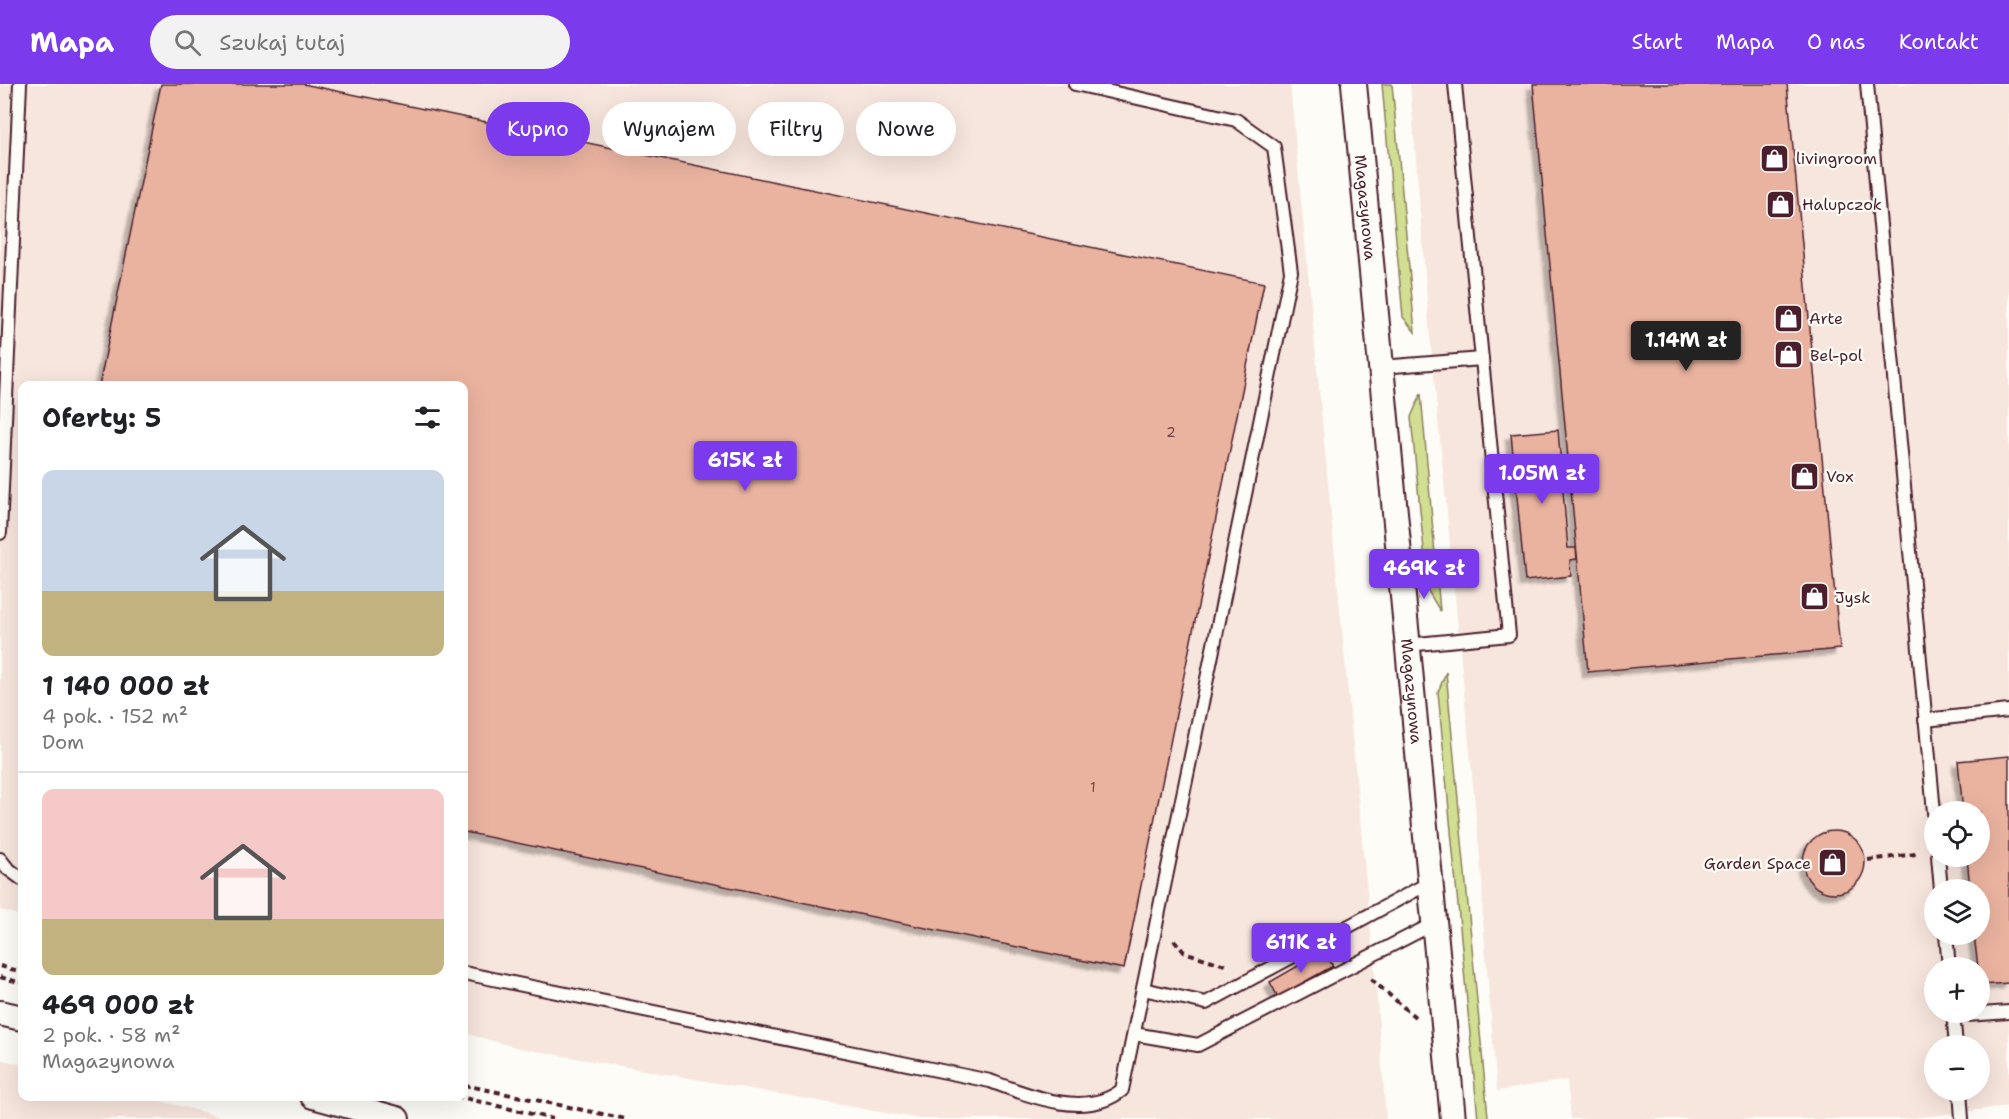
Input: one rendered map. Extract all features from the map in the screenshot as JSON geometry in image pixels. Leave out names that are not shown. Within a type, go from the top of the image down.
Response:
[{"type":"street","name":"Magazynowa","points":[[1354,84],[1453,1119]]},
{"type":"street","points":[[0,1012],[18,1017]]},
{"type":"street","points":[[331,1101],[397,1119]]},
{"type":"lane","points":[[0,533],[20,84]]},
{"type":"lane","points":[[468,974],[990,1081],[1070,1109],[1089,1110],[1101,1106],[1122,1090],[1291,272],[1274,147],[1236,120],[1128,89],[1075,84]]},
{"type":"lane","points":[[1407,645],[1509,635],[1455,84]]},
{"type":"lane","points":[[1867,84],[1933,801]]},
{"type":"lane","points":[[1381,367],[1482,359]]},
{"type":"lane","points":[[1925,720],[2009,711]]},
{"type":"lane","points":[[0,859],[18,876]]},
{"type":"lane","points":[[1143,989],[1206,1003],[1429,883]]},
{"type":"lane","points":[[1134,1034],[1198,1045],[1433,924]]},
{"type":"lane","points":[[1990,1013],[2009,1012]]},
{"type":"lane","points":[[1961,1101],[1962,1119]]},
{"type":"path","points":[[1868,860],[1924,856]]},
{"type":"path","points":[[1173,939],[1184,952],[1235,969]]},
{"type":"path","points":[[0,966],[18,971]]},
{"type":"path","points":[[1365,975],[1415,1016],[1416,1028]]},
{"type":"path","points":[[0,977],[18,982]]},
{"type":"path","points":[[468,1086],[626,1119]]},
{"type":"path","points":[[468,1099],[553,1119]]},
{"type":"shaded area","points":[[0,84],[1290,84],[1376,987],[1386,1119],[920,1119],[519,1048],[468,1034],[468,381],[18,381],[18,915],[0,910]]},
{"type":"shaded area","points":[[1410,84],[2009,84],[2009,1106],[1906,1119],[1571,1119],[1567,1080],[1497,1091],[1483,920],[1482,879],[1429,325]]},
{"type":"shaded area","points":[[0,1059],[18,1064],[18,1101],[161,1101],[229,1119],[0,1119]]},
{"type":"green space","points":[[1382,84],[1392,84],[1415,332],[1403,317]]},
{"type":"green space","points":[[1421,394],[1440,611],[1428,591],[1411,417]]},
{"type":"green space","points":[[1446,672],[1488,1117],[1486,1119],[1478,1119],[1438,692]]},
{"type":"building","points":[[161,84],[303,84],[486,122],[486,156],[590,156],[590,143],[602,146],[602,156],[651,156],[1264,283],[1124,969],[468,833],[468,381],[100,381]]},
{"type":"building","points":[[1533,84],[1787,84],[1840,649],[1588,672]]},
{"type":"building","points":[[1558,430],[1561,465],[1568,465],[1569,478],[1562,479],[1568,548],[1576,548],[1577,559],[1570,560],[1571,576],[1525,581],[1511,434]]},
{"type":"building","points":[[2009,756],[2009,983],[1990,984],[1990,957],[1977,957],[1975,945],[1990,945],[1990,879],[1969,879],[1968,867],[1990,867],[1990,801],[1962,801],[1958,761]]},
{"type":"building","points":[[1828,831],[1840,831],[1856,840],[1863,850],[1865,862],[1863,874],[1856,884],[1840,893],[1828,893],[1817,888],[1808,879],[1803,868],[1803,856],[1808,845],[1817,836]]},
{"type":"building","points":[[1324,951],[1333,966],[1278,997],[1270,982]]},
{"type":"place","name":"livingroom","points":[[1775,158]]},
{"type":"place","name":"Halupczok","points":[[1781,204]]},
{"type":"place","name":"Arte","points":[[1788,318]]},
{"type":"place","name":"Bel-pol","points":[[1789,355]]},
{"type":"place","name":"Vox","points":[[1805,476]]},
{"type":"place","name":"Jysk","points":[[1814,597]]},
{"type":"place","name":"Garden Space","points":[[1832,863]]}]
